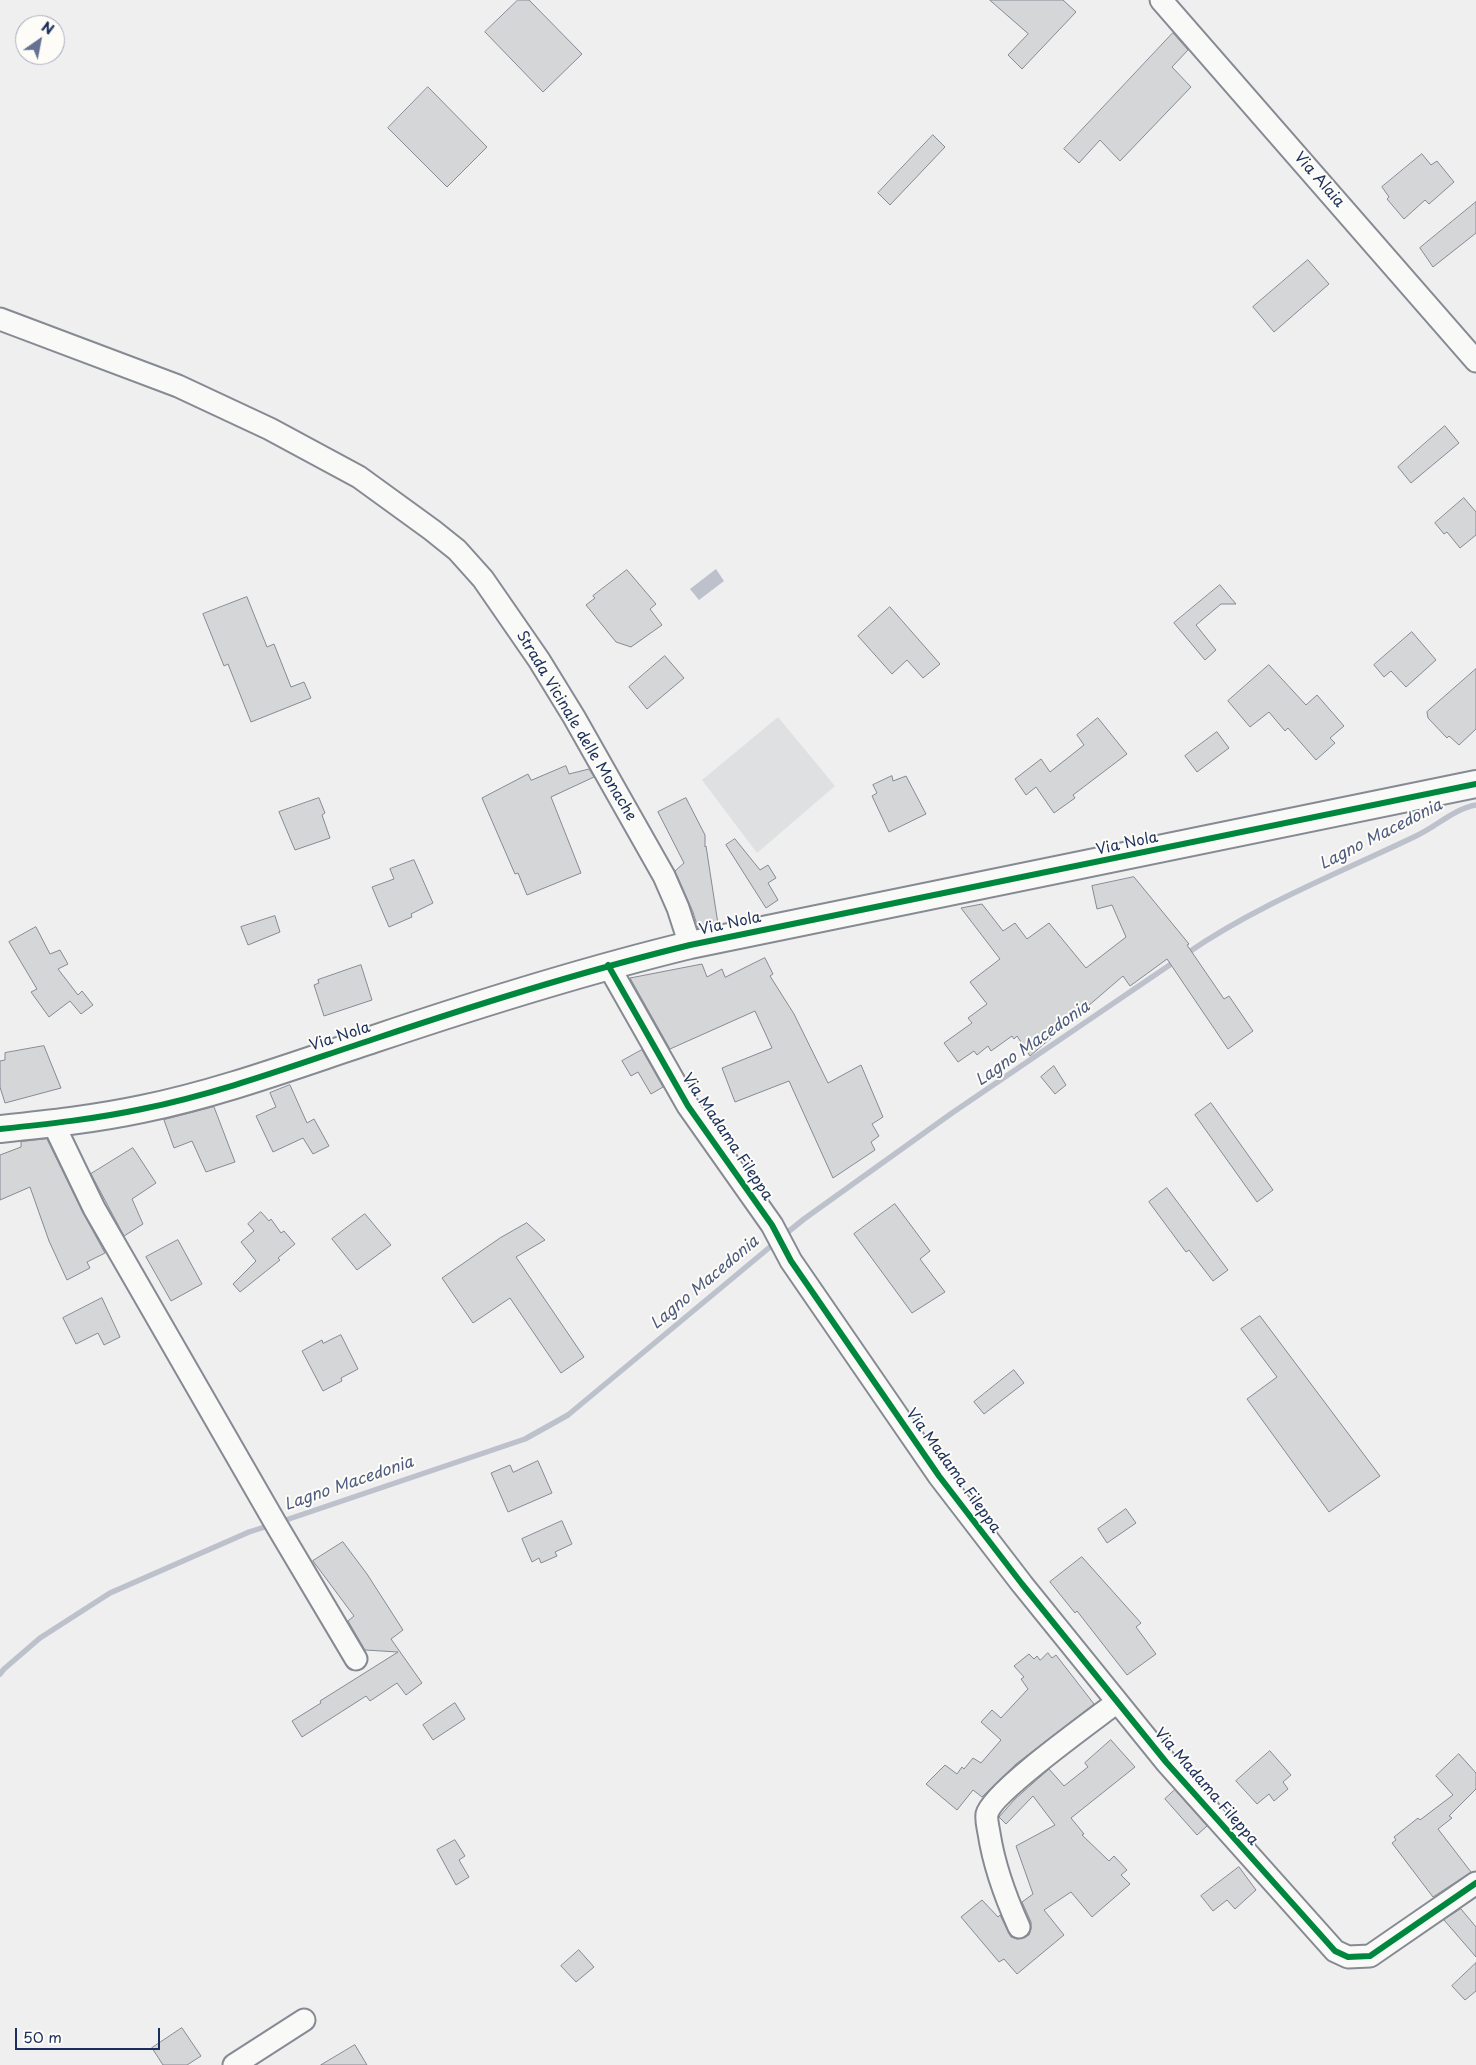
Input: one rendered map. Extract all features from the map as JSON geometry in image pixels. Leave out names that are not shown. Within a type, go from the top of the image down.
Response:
[{"type":"street","name":"Via Alaia","points":[[1161,0],[1476,361]]},
{"type":"street","name":"Strada Vicinale delle Monache","points":[[0,319],[178,386],[270,429],[359,477],[432,530],[456,550],[483,579],[539,660],[574,717],[664,876],[678,908],[690,945]]},
{"type":"street","name":"Via Nola","points":[[0,1129],[143,1109],[219,1090],[420,1023],[608,965],[690,945],[1476,784]]},
{"type":"street","name":"Via Madama Fileppa","points":[[608,965],[688,1106],[772,1225],[791,1261],[939,1476],[1166,1762],[1335,1951],[1348,1957],[1370,1956],[1476,1883]]},
{"type":"street","points":[[52,1123],[94,1208],[277,1526],[356,1659]]},
{"type":"street","points":[[1019,1927],[1007,1901],[993,1860],[987,1815],[990,1805],[1038,1762],[1117,1702]]},
{"type":"street","points":[[234,2065],[304,2020]]},
{"type":"shaded area","points":[[716,569],[724,581],[699,600],[690,589]]},
{"type":"shaded area","points":[[778,717],[835,786],[757,853],[702,780]]},
{"type":"building","points":[[518,0],[529,0],[582,54],[543,92],[485,32]]},
{"type":"building","points":[[990,0],[1063,0],[1076,12],[1022,69],[1008,55],[1028,34]]},
{"type":"building","points":[[1173,33],[1188,50],[1172,67],[1191,87],[1120,161],[1100,140],[1079,163],[1064,149]]},
{"type":"building","points":[[428,87],[487,147],[447,187],[388,128]]},
{"type":"building","points":[[933,135],[945,147],[890,205],[878,193]]},
{"type":"building","points":[[1422,154],[1431,165],[1437,161],[1454,182],[1429,204],[1425,200],[1404,219],[1387,199],[1389,197],[1382,187]]},
{"type":"building","points":[[1476,202],[1476,233],[1433,267],[1420,248]]},
{"type":"building","points":[[1308,260],[1329,284],[1274,332],[1253,307]]},
{"type":"building","points":[[1445,426],[1459,443],[1411,483],[1398,467]]},
{"type":"building","points":[[1464,498],[1476,512],[1476,535],[1460,548],[1447,532],[1444,534],[1435,523]]},
{"type":"building","points":[[627,570],[656,604],[650,609],[662,625],[631,647],[616,642],[586,605],[595,598],[593,596]]},
{"type":"building","points":[[1220,585],[1236,604],[1221,604],[1196,625],[1216,650],[1205,660],[1174,623]]},
{"type":"building","points":[[247,597],[267,647],[274,644],[291,687],[304,682],[311,698],[251,722],[228,664],[224,666],[203,614]]},
{"type":"building","points":[[890,607],[940,664],[923,678],[907,660],[892,674],[858,636]]},
{"type":"building","points":[[1412,632],[1436,660],[1406,687],[1391,671],[1384,677],[1374,665]]},
{"type":"building","points":[[665,656],[684,678],[647,709],[629,687]]},
{"type":"building","points":[[1269,665],[1306,705],[1317,695],[1344,726],[1330,738],[1335,743],[1316,760],[1288,728],[1285,731],[1269,712],[1250,727],[1228,701]]},
{"type":"building","points":[[1476,669],[1476,729],[1459,745],[1449,736],[1447,738],[1428,718],[1427,712]]},
{"type":"building","points":[[1098,718],[1127,754],[1073,795],[1075,798],[1054,813],[1036,787],[1026,795],[1015,779],[1041,759],[1050,772],[1084,745],[1077,735]]},
{"type":"building","points":[[1217,732],[1229,748],[1197,772],[1185,756]]},
{"type":"building","points":[[566,766],[569,774],[589,769],[594,777],[551,797],[581,873],[527,895],[518,873],[515,874],[482,798],[528,774],[531,780]]},
{"type":"building","points":[[892,776],[893,781],[906,776],[926,814],[889,832],[872,796],[877,793],[873,785]]},
{"type":"building","points":[[319,798],[325,813],[322,815],[330,838],[295,850],[279,812]]},
{"type":"building","points":[[686,798],[705,835],[705,847],[718,924],[698,928],[675,871],[684,863],[658,812]]},
{"type":"building","points":[[735,839],[760,870],[768,865],[776,878],[768,883],[778,900],[766,908],[726,845]]},
{"type":"building","points":[[414,860],[433,903],[411,914],[412,917],[389,927],[372,887],[394,879],[390,869]]},
{"type":"building","points":[[1134,877],[1189,944],[1187,945],[1224,999],[1229,996],[1253,1031],[1228,1049],[1167,959],[1130,986],[1123,976],[1030,1056],[1017,1036],[1014,1039],[1012,1036],[991,1051],[988,1046],[977,1055],[974,1051],[958,1062],[944,1043],[972,1023],[968,1018],[987,1004],[970,982],[1000,959],[961,908],[982,904],[1003,931],[1015,923],[1027,939],[1049,923],[1086,968],[1126,937],[1112,905],[1097,909],[1092,886]]},
{"type":"building","points":[[275,916],[280,932],[248,945],[241,927]]},
{"type":"building","points":[[36,927],[50,954],[60,950],[68,964],[58,969],[78,995],[82,991],[93,1005],[81,1014],[70,1001],[49,1017],[31,992],[37,989],[9,942]]},
{"type":"building","points":[[765,958],[773,974],[770,976],[794,1014],[828,1083],[861,1065],[883,1117],[872,1124],[879,1136],[871,1142],[875,1150],[833,1178],[789,1081],[735,1102],[722,1068],[772,1048],[755,1011],[670,1049],[630,978],[702,964],[707,977],[722,969],[725,977]]},
{"type":"building","points":[[361,965],[372,1000],[324,1016],[314,985],[319,983],[318,980]]},
{"type":"building","points":[[44,1046],[61,1088],[5,1103],[0,1087],[0,1061],[5,1060],[5,1053]]},
{"type":"building","points":[[642,1050],[663,1087],[651,1094],[638,1072],[631,1076],[622,1061]]},
{"type":"building","points":[[1054,1066],[1066,1085],[1055,1094],[1041,1077]]},
{"type":"building","points":[[290,1085],[307,1123],[314,1119],[329,1146],[313,1154],[303,1138],[273,1152],[256,1116],[276,1107],[270,1093]]},
{"type":"building","points":[[1211,1103],[1273,1190],[1257,1202],[1195,1115]]},
{"type":"building","points":[[214,1107],[235,1162],[206,1172],[192,1141],[174,1148],[164,1120]]},
{"type":"building","points":[[47,1139],[105,1253],[87,1262],[90,1268],[67,1280],[49,1241],[30,1187],[0,1200],[0,1155],[21,1147],[21,1142]]},
{"type":"building","points":[[133,1148],[156,1183],[132,1199],[143,1224],[124,1236],[91,1174]]},
{"type":"building","points":[[1167,1188],[1228,1270],[1213,1281],[1189,1250],[1186,1252],[1149,1202]]},
{"type":"building","points":[[895,1204],[930,1251],[920,1259],[945,1292],[912,1313],[854,1234]]},
{"type":"building","points":[[261,1212],[269,1221],[271,1219],[281,1233],[284,1231],[295,1244],[278,1258],[280,1260],[240,1292],[233,1284],[256,1261],[241,1242],[254,1231],[248,1224]]},
{"type":"building","points":[[365,1214],[391,1245],[357,1270],[332,1239]]},
{"type":"building","points":[[527,1223],[545,1240],[516,1257],[584,1357],[561,1373],[510,1298],[473,1323],[442,1278],[500,1238]]},
{"type":"building","points":[[178,1240],[202,1284],[171,1301],[146,1257]]},
{"type":"building","points":[[102,1298],[120,1337],[104,1345],[98,1333],[76,1344],[63,1318]]},
{"type":"building","points":[[1260,1316],[1380,1476],[1329,1512],[1247,1399],[1277,1377],[1241,1329]]},
{"type":"building","points":[[341,1335],[358,1369],[341,1378],[342,1381],[323,1391],[302,1351],[322,1340],[323,1343]]},
{"type":"building","points":[[1014,1370],[1024,1383],[984,1414],[974,1402]]},
{"type":"building","points":[[538,1461],[552,1493],[508,1512],[491,1473],[510,1465],[513,1472]]},
{"type":"building","points":[[1126,1509],[1136,1523],[1107,1543],[1098,1529]]},
{"type":"building","points":[[562,1521],[572,1544],[555,1552],[557,1556],[541,1563],[539,1558],[532,1562],[522,1539]]},
{"type":"building","points":[[343,1542],[367,1574],[403,1630],[391,1639],[422,1683],[406,1695],[397,1683],[370,1701],[366,1696],[302,1737],[292,1721],[398,1652],[365,1650],[348,1621],[354,1616],[313,1561]]},
{"type":"building","points":[[1082,1557],[1141,1623],[1136,1627],[1156,1654],[1127,1675],[1077,1611],[1075,1613],[1050,1582]]},
{"type":"building","points":[[1048,1653],[1052,1658],[1056,1655],[1094,1704],[1016,1764],[982,1797],[973,1790],[957,1810],[926,1784],[945,1765],[957,1774],[973,1758],[981,1763],[1001,1740],[981,1722],[992,1710],[1001,1718],[1028,1689],[1021,1679],[1024,1677],[1014,1666],[1029,1654],[1034,1659],[1037,1656],[1040,1660]]},
{"type":"building","points":[[455,1703],[465,1719],[433,1740],[423,1725]]},
{"type":"building","points":[[1111,1740],[1135,1767],[1071,1818],[1084,1834],[1082,1835],[1109,1861],[1114,1856],[1127,1870],[1121,1875],[1130,1884],[1092,1917],[1071,1892],[1044,1910],[1064,1935],[1017,1974],[1004,1959],[999,1962],[961,1917],[982,1900],[998,1917],[1000,1915],[1011,1937],[1018,1939],[1029,1935],[1031,1922],[1022,1902],[1033,1894],[1016,1846],[1055,1825],[1033,1796],[1006,1824],[999,1817],[1015,1799],[1049,1769],[1064,1786],[1088,1767],[1085,1763]]},
{"type":"building","points":[[1270,1751],[1291,1775],[1283,1782],[1288,1789],[1274,1801],[1269,1794],[1257,1804],[1236,1781]]},
{"type":"building","points":[[1459,1754],[1476,1773],[1476,1789],[1449,1816],[1452,1818],[1438,1829],[1471,1872],[1433,1897],[1392,1843],[1396,1840],[1394,1837],[1418,1818],[1420,1820],[1453,1795],[1436,1776]]},
{"type":"building","points":[[1175,1790],[1207,1826],[1197,1835],[1165,1799]]},
{"type":"building","points":[[455,1840],[465,1856],[459,1860],[469,1877],[456,1885],[437,1850]]},
{"type":"building","points":[[1239,1867],[1256,1890],[1235,1909],[1227,1900],[1213,1911],[1201,1896]]},
{"type":"building","points":[[1461,1909],[1476,1927],[1476,1957],[1444,1920]]},
{"type":"building","points":[[579,1950],[594,1967],[576,1982],[561,1966]]},
{"type":"building","points":[[1476,1963],[1476,1991],[1465,2000],[1452,1986]]},
{"type":"building","points":[[182,2028],[201,2056],[187,2065],[163,2065],[152,2048]]},
{"type":"building","points":[[355,2045],[367,2065],[321,2065]]},
{"type":"waterway","name":"Lagno Macedonia","points":[[1186,954],[1213,936],[1270,905],[1416,836],[1460,810],[1476,805]]},
{"type":"waterway","name":"Lagno Macedonia","points":[[783,1236],[952,1113],[1177,960]]},
{"type":"waterway","name":"Lagno Macedonia","points":[[280,1522],[525,1439],[568,1415],[776,1242]]},
{"type":"waterway","name":"Lagno Macedonia","points":[[0,1674],[40,1638],[110,1593],[249,1532],[271,1525]]},
{"type":"cycle path","points":[[0,1129],[107,1116],[201,1095],[531,989],[690,945],[1476,784]]},
{"type":"cycle path","points":[[608,965],[688,1106],[772,1225],[791,1261],[939,1476],[1022,1584],[1166,1762],[1335,1951],[1348,1957],[1370,1956],[1476,1883]]}]
